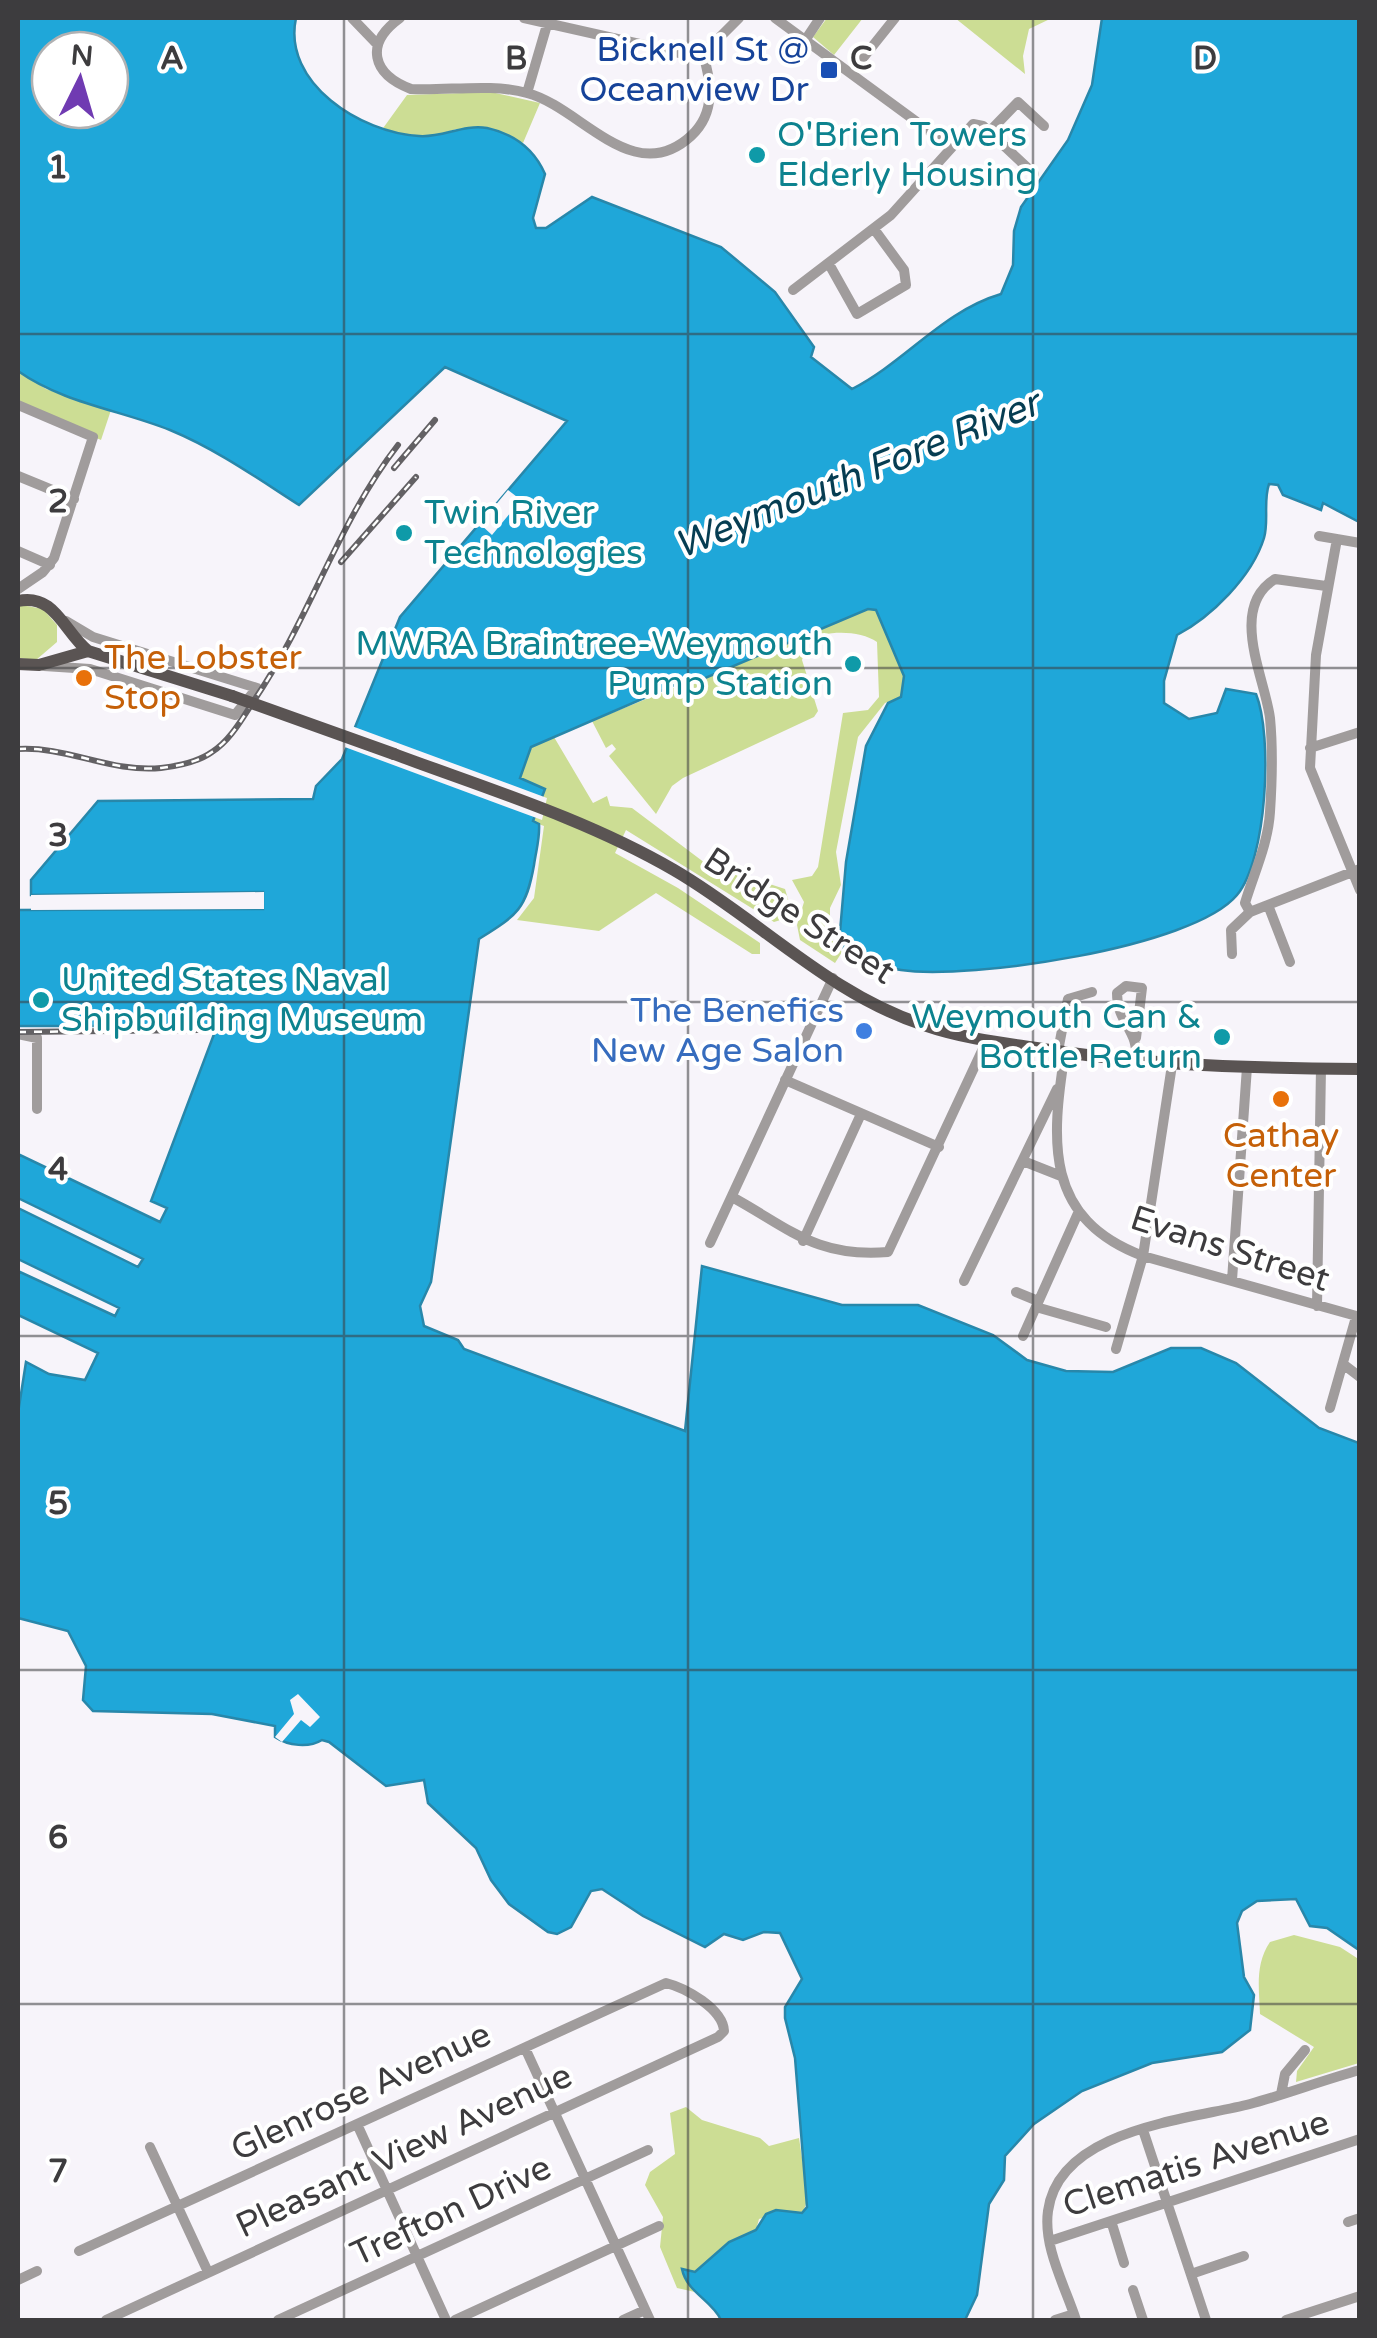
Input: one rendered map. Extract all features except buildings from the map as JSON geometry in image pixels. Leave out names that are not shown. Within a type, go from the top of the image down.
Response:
[{"type":"main road","points":[[18,601],[36,600],[60,618],[70,637],[88,651]]},
{"type":"main road","points":[[43,664],[58,649],[60,618]]},
{"type":"main road","points":[[18,664],[43,664],[88,651]]},
{"type":"main road","name":"Bridge Street","points":[[88,651],[232,696],[458,778],[636,850],[702,887],[833,978],[912,1021],[987,1040],[1136,1062],[1360,1069]]},
{"type":"street","points":[[352,18],[378,44]]},
{"type":"street","points":[[400,18],[381,34],[377,60],[386,74],[411,90],[527,93],[561,107],[615,146],[661,153],[688,140],[704,118],[711,93],[702,50]]},
{"type":"street","points":[[524,18],[670,52],[702,50],[719,40],[738,18]]},
{"type":"street","points":[[776,18],[951,148]]},
{"type":"street","points":[[806,39],[820,18]]},
{"type":"street","points":[[851,73],[895,18]]},
{"type":"street","points":[[527,93],[548,21]]},
{"type":"street","points":[[989,132],[1018,102],[1044,126]]},
{"type":"street","points":[[793,290],[874,229],[976,123],[1034,174]]},
{"type":"street","points":[[828,264],[857,314],[906,285],[904,270],[874,229]]},
{"type":"street","points":[[18,404],[93,436],[50,565],[18,588]]},
{"type":"street","points":[[18,476],[74,499]]},
{"type":"street","points":[[1319,536],[1360,543]]},
{"type":"street","points":[[1337,539],[1316,655],[1310,748],[1313,778],[1356,870],[1360,890]]},
{"type":"street","points":[[18,551],[50,565]]},
{"type":"street","points":[[1250,912],[1246,900],[1270,818],[1271,762],[1270,717],[1254,656],[1254,612],[1264,589],[1276,579],[1326,586]]},
{"type":"street","points":[[43,664],[90,669],[235,715],[257,688],[93,637],[60,618]]},
{"type":"street","points":[[1310,748],[1360,732]]},
{"type":"street","points":[[1232,954],[1232,930],[1250,912],[1356,870]]},
{"type":"street","points":[[1268,905],[1290,962]]},
{"type":"street","points":[[710,1243],[833,978]]},
{"type":"street","points":[[1136,1038],[1118,1013],[1117,993],[1126,986],[1142,988],[1136,1062]]},
{"type":"street","name":"Evans Street","points":[[1092,992],[1068,999],[1055,1138],[1061,1176],[1079,1211],[1104,1236],[1143,1256],[1317,1306],[1357,1322]]},
{"type":"street","points":[[18,1034],[36,1038],[37,1109]]},
{"type":"street","points":[[732,1197],[803,1240],[825,1248],[888,1252],[987,1040]]},
{"type":"street","points":[[1116,1349],[1143,1256],[1172,1065]]},
{"type":"street","points":[[1232,1280],[1247,1068]]},
{"type":"street","points":[[1317,1306],[1321,1068]]},
{"type":"street","points":[[964,1282],[1062,1078]]},
{"type":"street","points":[[785,1080],[939,1147]]},
{"type":"street","points":[[803,1240],[861,1114]]},
{"type":"street","points":[[1023,1161],[1061,1176]]},
{"type":"street","points":[[1022,1336],[1079,1211]]},
{"type":"street","points":[[1016,1292],[1037,1304],[1106,1328]]},
{"type":"street","points":[[1330,1408],[1357,1322]]},
{"type":"street","points":[[1343,1364],[1360,1376]]},
{"type":"street","name":"Glenrose Avenue","points":[[79,2251],[666,1983],[715,2012],[724,2031]]},
{"type":"street","name":"Pleasant View Avenue","points":[[106,2320],[724,2031]]},
{"type":"street","points":[[524,2048],[648,2315],[622,2320]]},
{"type":"street","points":[[1281,2094],[1287,2070],[1305,2050]]},
{"type":"street","points":[[1055,2320],[1075,2318],[1050,2241],[1050,2200],[1069,2165],[1096,2146],[1143,2130],[1360,2070]]},
{"type":"street","points":[[356,2124],[446,2320]]},
{"type":"street","points":[[1143,2130],[1206,2320]]},
{"type":"street","name":"Clematis Avenue","points":[[1050,2241],[1112,2224],[1360,2140]]},
{"type":"street","points":[[150,2147],[208,2272]]},
{"type":"street","name":"Trefton Drive","points":[[278,2320],[648,2150]]},
{"type":"street","points":[[1112,2224],[1124,2262]]},
{"type":"street","points":[[455,2320],[659,2226]]},
{"type":"street","points":[[1191,2274],[1244,2256]]},
{"type":"street","points":[[18,2280],[37,2271]]},
{"type":"street","points":[[1133,2290],[1143,2320]]},
{"type":"street","points":[[1286,2320],[1360,2296]]},
{"type":"green space","points":[[827,18],[863,18],[834,55],[813,37]]},
{"type":"green space","points":[[955,18],[1052,18],[1029,29],[1023,56],[1025,74]]},
{"type":"green space","points":[[491,92],[540,103],[523,143],[506,134],[456,129],[432,137],[381,131],[407,95]]},
{"type":"green space","points":[[18,371],[46,389],[111,410],[101,440],[18,405]]},
{"type":"green space","points":[[18,606],[43,609],[57,625],[57,642],[36,660],[18,658]]},
{"type":"green space","points":[[868,609],[876,610],[904,676],[901,697],[885,703],[858,737],[836,852],[841,885],[830,908],[830,938],[842,952],[835,963],[800,940],[797,925],[804,902],[792,880],[812,876],[818,867],[843,713],[868,710],[879,697],[877,642],[843,633],[808,640],[802,660],[818,711],[814,717],[683,778],[672,786],[656,814],[609,756],[616,749],[612,744],[606,748],[592,721]]},
{"type":"green space","points":[[554,737],[593,803],[607,796],[610,806],[632,808],[705,863],[785,889],[791,909],[787,918],[774,922],[626,830],[615,853],[678,888],[760,943],[760,954],[752,954],[656,893],[599,931],[517,920],[534,898],[544,826],[533,822],[545,789],[520,779],[531,747]]},
{"type":"green space","points":[[1294,1935],[1340,1947],[1360,1960],[1359,2063],[1296,2082],[1297,2071],[1314,2047],[1260,2014],[1259,1986],[1262,1959],[1270,1942]]},
{"type":"green space","points":[[686,2107],[702,2120],[760,2138],[769,2146],[799,2138],[808,2197],[803,2213],[787,2211],[759,2219],[756,2230],[729,2242],[695,2272],[684,2270],[695,2292],[677,2288],[660,2247],[663,2217],[645,2185],[650,2172],[675,2154],[670,2113]]},
{"type":"water","name":"Weymouth Fore River","points":[[18,18],[296,18],[295,42],[301,63],[330,100],[373,125],[396,133],[428,136],[478,127],[514,139],[529,150],[545,174],[533,218],[536,228],[546,228],[592,197],[721,247],[775,292],[814,347],[811,357],[852,389],[942,324],[1001,294],[1013,265],[1014,231],[1021,207],[1068,140],[1092,85],[1102,18],[1359,18],[1359,522],[1323,503],[1321,510],[1283,495],[1278,485],[1269,484],[1264,538],[1258,553],[1229,594],[1177,635],[1164,681],[1164,703],[1189,719],[1217,713],[1226,689],[1256,694],[1264,738],[1264,797],[1255,854],[1237,895],[1213,914],[1176,930],[1129,945],[1026,965],[933,972],[901,970],[844,949],[840,932],[846,862],[866,746],[888,703],[901,697],[904,676],[876,610],[868,609],[703,679],[695,676],[531,747],[520,778],[545,789],[533,821],[539,829],[531,880],[518,910],[479,939],[431,1282],[420,1306],[424,1326],[458,1340],[464,1349],[685,1431],[702,1266],[842,1305],[918,1305],[993,1335],[1027,1360],[1066,1371],[1113,1372],[1171,1348],[1201,1348],[1236,1363],[1319,1428],[1359,1443],[1359,1950],[1327,1928],[1310,1926],[1296,1899],[1257,1901],[1242,1911],[1237,1923],[1244,1977],[1254,1995],[1250,2030],[1222,2052],[1152,2063],[1082,2091],[1034,2124],[1005,2156],[1004,2180],[989,2204],[977,2295],[965,2320],[721,2320],[685,2277],[682,2269],[695,2272],[729,2242],[756,2230],[766,2214],[776,2210],[802,2213],[807,2207],[795,2058],[785,2018],[785,2007],[802,1979],[780,1933],[764,1932],[743,1940],[724,1934],[705,1947],[643,1916],[602,1889],[591,1891],[571,1927],[557,1934],[548,1932],[509,1904],[491,1880],[476,1848],[428,1803],[424,1780],[386,1786],[329,1742],[286,1742],[275,1737],[275,1726],[212,1714],[93,1711],[83,1700],[86,1666],[68,1631],[18,1618],[18,1413],[26,1362],[49,1374],[85,1380],[98,1353],[18,1315],[18,1271],[115,1316],[119,1308],[18,1259],[18,1208],[138,1267],[143,1259],[18,1198],[18,1154],[160,1222],[167,1208],[151,1201],[222,1013],[213,1011],[207,1026],[18,1026],[18,910],[263,909],[263,892],[31,895],[31,880],[98,801],[313,799],[316,786],[342,759],[400,617],[567,421],[445,367],[299,505],[187,438],[35,382],[18,371]]},
{"type":"pier","points":[[508,490],[521,500],[492,535],[480,524]]},
{"type":"pier","points":[[349,725],[547,798],[542,820],[342,746]]},
{"type":"pier","points":[[264,892],[264,909],[31,910],[31,905],[259,904],[259,897],[31,900],[31,895]]},
{"type":"pier","points":[[298,1694],[320,1717],[310,1727],[301,1720],[282,1742],[275,1737],[294,1714],[290,1700]]},
{"type":"railway","points":[[394,468],[435,420]]},
{"type":"railway","points":[[18,749],[54,751],[124,767],[161,768],[188,763],[219,747],[236,728],[274,668],[358,506],[398,445]]},
{"type":"railway","points":[[341,562],[416,477]]},
{"type":"railway","points":[[18,1032],[199,1030]]},
{"type":"place","name":"Bicknell St @ Oceanview Dr","points":[[829,70]]},
{"type":"place","name":"O'Brien Towers Elderly Housing","points":[[757,155]]},
{"type":"place","name":"Twin River Technologies","points":[[404,533]]},
{"type":"place","name":"MWRA Braintree-Weymouth Pump Station","points":[[853,664]]},
{"type":"place","name":"The Lobster Stop","points":[[84,678]]},
{"type":"place","name":"United States Naval Shipbuilding Museum","points":[[41,1000]]},
{"type":"place","name":"The Benefics New Age Salon","points":[[864,1031]]},
{"type":"place","name":"Weymouth Can & Bottle Return","points":[[1222,1037]]},
{"type":"place","name":"Cathay Center","points":[[1281,1099]]}]
